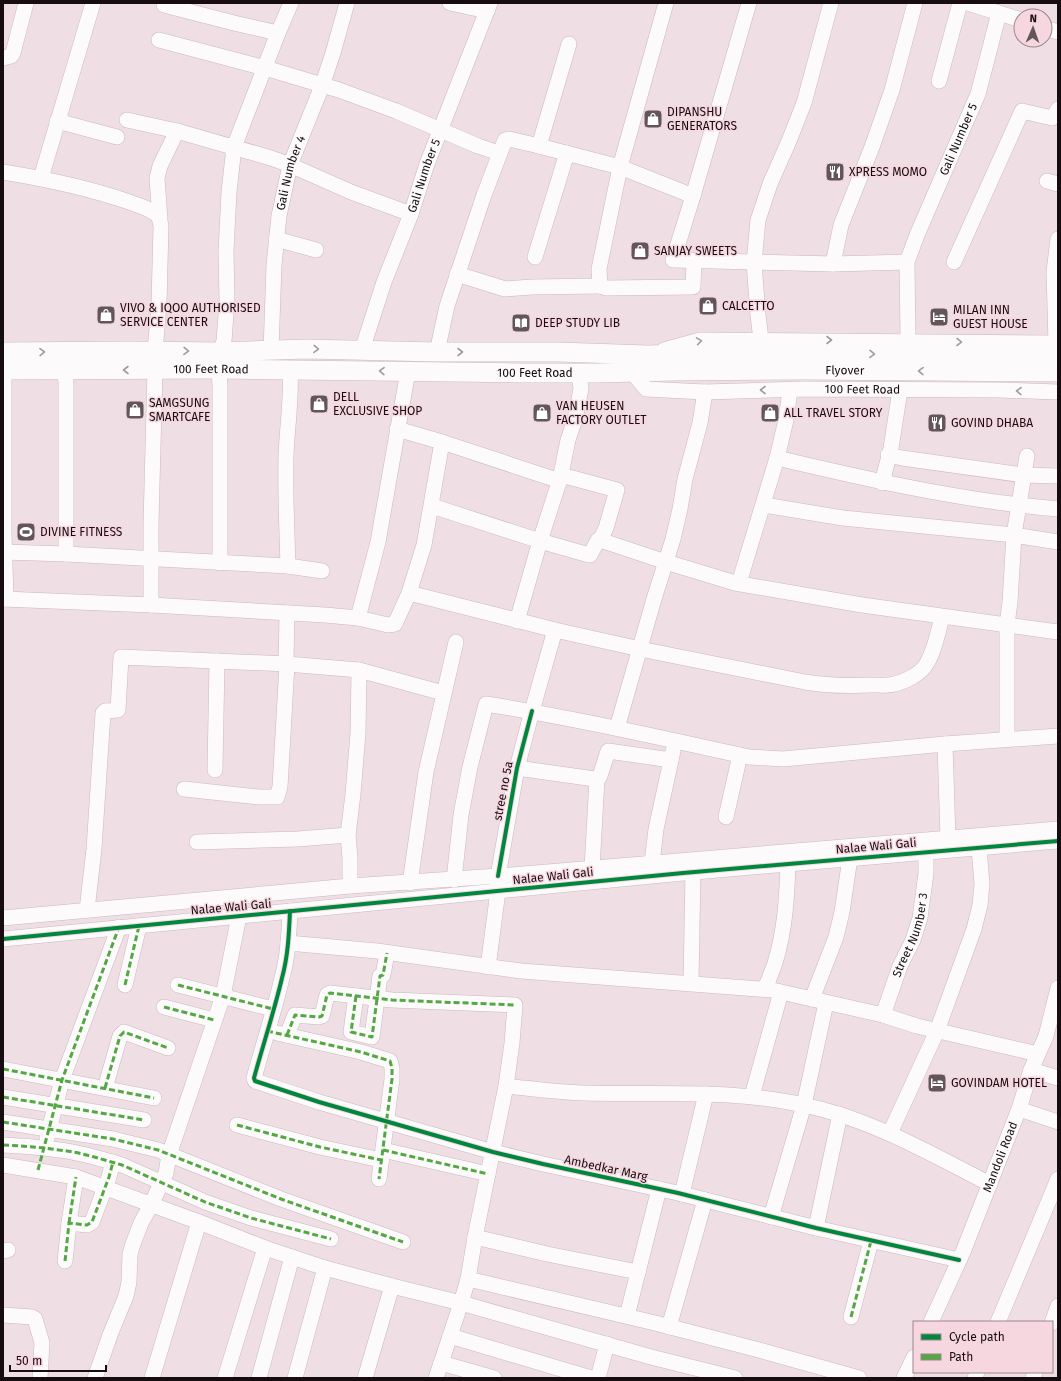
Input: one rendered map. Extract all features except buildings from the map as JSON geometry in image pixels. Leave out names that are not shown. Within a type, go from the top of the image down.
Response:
[{"type":"main road","name":"Flyover","points":[[648,355],[1057,348]]},
{"type":"main road","name":"100 Feet Road","points":[[3,364],[65,370],[155,370],[220,361],[271,350],[306,349],[437,352],[558,352],[648,355]]},
{"type":"main road","points":[[270,370],[271,350]]},
{"type":"main road","name":"100 Feet Road","points":[[3,364],[155,351],[270,370],[579,373],[631,371]]},
{"type":"main road","name":"Flyover","points":[[631,371],[806,370],[1058,372]]},
{"type":"street","points":[[3,58],[11,56],[13,53],[26,3]]},
{"type":"street","points":[[41,178],[93,3]]},
{"type":"street","points":[[220,563],[220,361],[224,341],[227,301],[226,251],[229,192],[234,147],[291,3]]},
{"type":"street","name":"Gali Number 4","points":[[271,350],[276,239],[279,216],[290,165],[322,86],[347,3]]},
{"type":"street","points":[[450,3],[488,7]]},
{"type":"street","points":[[600,286],[600,268],[620,167],[666,3]]},
{"type":"street","points":[[749,3],[673,260],[833,264],[907,262]]},
{"type":"street","points":[[761,340],[754,263],[758,220],[763,202],[804,103],[831,3]]},
{"type":"street","points":[[833,264],[841,225],[892,90],[915,3]]},
{"type":"street","points":[[940,81],[960,3]]},
{"type":"street","points":[[968,3],[1013,17]]},
{"type":"street","points":[[164,5],[278,33]]},
{"type":"street","name":"Gali Number 5","points":[[362,350],[384,282],[411,214],[427,164],[488,7]]},
{"type":"street","name":"Gali Number 5","points":[[908,341],[907,262],[916,235],[978,94],[999,13]]},
{"type":"street","points":[[159,40],[265,68],[322,86],[370,102],[499,153]]},
{"type":"street","points":[[539,146],[569,44]]},
{"type":"street","points":[[954,262],[1022,110],[1052,118],[1058,109]]},
{"type":"street","points":[[127,120],[177,131],[290,165],[351,192],[411,214]]},
{"type":"street","points":[[57,121],[117,137]]},
{"type":"street","points":[[155,351],[161,274],[161,226],[157,178],[160,166],[177,131]]},
{"type":"street","points":[[437,352],[447,306],[457,274],[499,153],[506,140],[539,146],[620,167],[693,196]]},
{"type":"street","points":[[535,256],[567,153]]},
{"type":"street","points":[[3,172],[41,178],[119,199],[147,209],[157,215],[160,220]]},
{"type":"street","points":[[276,239],[316,250]]},
{"type":"street","points":[[1057,348],[1054,272],[1058,239]]},
{"type":"street","points":[[457,274],[505,289],[532,286],[600,286],[606,288],[693,287],[694,261]]},
{"type":"street","name":"100 Feet Road","points":[[648,355],[700,340],[908,341],[1057,348]]},
{"type":"street","points":[[3,364],[5,599],[151,605],[286,613],[358,618],[388,625],[395,624],[409,592],[424,545],[442,442]]},
{"type":"street","points":[[65,370],[66,554]]},
{"type":"street","points":[[151,605],[155,370]]},
{"type":"street","points":[[288,566],[286,472],[291,386],[290,370]]},
{"type":"street","points":[[358,618],[378,542],[408,371]]},
{"type":"street","name":"100 Feet Road","points":[[631,371],[646,389],[705,392],[748,390],[995,390],[1058,392]]},
{"type":"street","points":[[517,621],[560,478],[568,440],[575,419],[580,389],[579,373]]},
{"type":"street","points":[[739,584],[777,458],[786,420],[790,390]]},
{"type":"street","points":[[882,482],[900,390]]},
{"type":"street","points":[[617,728],[680,509],[685,479],[696,438],[705,392]]},
{"type":"street","points":[[397,429],[560,478],[617,490],[606,528],[590,555],[540,541],[432,506]]},
{"type":"street","points":[[888,455],[1023,475],[1058,476]]},
{"type":"street","points":[[1007,739],[1007,625],[1011,595],[1014,535],[1027,456]]},
{"type":"street","points":[[777,458],[934,493],[1018,506],[1058,509]]},
{"type":"street","points":[[764,505],[842,518],[1014,535],[1058,542]]},
{"type":"street","points":[[600,540],[739,584],[862,605],[1058,632]]},
{"type":"street","points":[[4,552],[288,566],[322,571]]},
{"type":"street","points":[[409,592],[517,621],[640,649],[818,684],[851,686],[894,684],[905,680],[922,670],[927,664],[932,652],[942,617]]},
{"type":"street","points":[[184,789],[259,797],[276,797],[280,787],[287,664],[286,613]]},
{"type":"street","name":"stree no 5a","points":[[488,967],[498,891],[498,876],[517,768],[555,630]]},
{"type":"street","points":[[410,883],[422,792],[443,693],[456,642]]},
{"type":"street","points":[[87,910],[94,849],[103,713],[105,711],[118,710],[122,657],[287,664],[360,670],[443,693]]},
{"type":"street","points":[[215,770],[217,661]]},
{"type":"street","points":[[350,886],[348,835],[354,794],[360,670]]},
{"type":"street","points":[[454,880],[461,815],[470,767],[486,704],[532,711],[617,728],[675,742],[767,759],[783,759],[946,744],[1058,736]]},
{"type":"street","points":[[652,863],[656,829],[675,742]]},
{"type":"street","points":[[946,744],[948,838]]},
{"type":"street","points":[[592,868],[597,779],[600,776],[608,751],[671,760]]},
{"type":"street","points":[[726,817],[740,755]]},
{"type":"street","points":[[517,768],[597,779]]},
{"type":"street","points":[[3,918],[350,886],[454,880],[652,863],[926,846],[948,838],[1058,829]]},
{"type":"street","points":[[197,842],[298,839],[348,835]]},
{"type":"street","name":"Nalae Wali Gali","points":[[3,939],[850,858],[926,846],[979,848],[1058,841]]},
{"type":"street","name":"Street Number 3","points":[[883,1015],[900,966],[913,940],[920,918],[925,890],[926,846]]},
{"type":"street","points":[[890,1134],[937,1031],[963,963],[974,929],[980,905],[982,884],[979,848]]},
{"type":"street","points":[[771,1217],[804,1105],[819,1001],[842,912],[850,858]]},
{"type":"street","points":[[765,989],[775,963],[784,923],[788,863]]},
{"type":"street","points":[[691,983],[693,872]]},
{"type":"street","points":[[290,911],[288,943],[282,978],[267,1031],[361,1052],[390,1061],[392,1068],[379,1179]]},
{"type":"street","points":[[94,1378],[126,1296],[129,1282],[130,1254],[133,1244],[141,1223],[166,1173],[169,1155],[223,996],[239,916]]},
{"type":"street","points":[[125,985],[139,926]]},
{"type":"street","points":[[38,1170],[62,1080],[119,928]]},
{"type":"street","points":[[288,943],[387,952],[521,971],[765,989],[883,1015],[937,1031],[1038,1054]]},
{"type":"street","points":[[356,996],[351,1032],[372,1037],[380,976],[383,975],[387,952]]},
{"type":"street","points":[[178,985],[273,1008]]},
{"type":"street","name":"Mandoli Road","points":[[931,1321],[959,1260],[990,1184],[1046,1036],[1058,988]]},
{"type":"street","points":[[752,1096],[781,992]]},
{"type":"street","points":[[287,1035],[294,1015],[322,1016],[328,994],[515,1005],[512,1043],[506,1086],[475,1237],[468,1279],[436,1378]]},
{"type":"street","points":[[164,1007],[214,1020]]},
{"type":"street","name":"Ambedkar Marg","points":[[267,1031],[254,1080],[256,1082],[386,1122],[493,1152],[682,1194],[816,1228],[959,1260]]},
{"type":"street","points":[[105,1088],[122,1033],[124,1032],[168,1048]]},
{"type":"street","points":[[3,1069],[154,1098]]},
{"type":"street","points":[[1032,1070],[1058,1078]]},
{"type":"street","points":[[506,1086],[585,1093],[752,1096],[804,1105],[840,1114],[860,1121],[890,1134],[990,1184]]},
{"type":"street","points":[[682,1194],[706,1094]]},
{"type":"street","points":[[3,1097],[144,1120]]},
{"type":"street","points":[[1018,1109],[1058,1122]]},
{"type":"street","points":[[816,1228],[840,1114]]},
{"type":"street","points":[[3,1122],[113,1139],[158,1150],[281,1199],[403,1242]]},
{"type":"street","points":[[237,1125],[320,1147],[382,1155],[488,1174]]},
{"type":"street","points":[[3,1145],[44,1148],[80,1153],[113,1162],[205,1202],[251,1218],[331,1239]]},
{"type":"street","points":[[69,1223],[90,1224],[105,1189],[113,1162]]},
{"type":"street","points":[[3,1165],[76,1177],[105,1189],[199,1222],[264,1248],[325,1268],[461,1303],[651,1357],[735,1378]]},
{"type":"street","points":[[65,1261],[76,1177]]},
{"type":"street","points":[[998,1321],[1058,1179]]},
{"type":"street","points":[[627,1316],[659,1189]]},
{"type":"street","points":[[669,1327],[706,1200]]},
{"type":"street","points":[[152,1378],[199,1222]]},
{"type":"street","points":[[475,1237],[547,1254],[638,1272]]},
{"type":"street","points":[[851,1317],[871,1241]]},
{"type":"street","points":[[225,1378],[264,1248]]},
{"type":"street","points":[[259,1378],[292,1257]]},
{"type":"street","points":[[295,1378],[325,1268]]},
{"type":"street","points":[[468,1279],[627,1316],[859,1378]]},
{"type":"street","points":[[365,1378],[392,1286]]},
{"type":"street","points":[[1053,1321],[1058,1306]]},
{"type":"street","points":[[3,1315],[32,1317],[35,1319],[42,1343],[40,1378]]},
{"type":"street","points":[[450,1336],[591,1378]]},
{"type":"street","points":[[598,1378],[607,1344]]},
{"type":"street","points":[[904,1378],[913,1359]]},
{"type":"street","points":[[441,1363],[494,1378]]},
{"type":"marked path","points":[[125,985],[139,926]]},
{"type":"marked path","points":[[38,1170],[62,1080],[119,927]]},
{"type":"marked path","points":[[356,996],[351,1032],[372,1037],[380,976],[383,975],[387,953]]},
{"type":"marked path","points":[[178,985],[273,1009]]},
{"type":"marked path","points":[[287,1035],[295,1015],[322,1016],[327,995],[330,993],[392,1000],[515,1005]]},
{"type":"marked path","points":[[164,1007],[214,1020]]},
{"type":"marked path","points":[[267,1031],[361,1052],[390,1061],[392,1068],[392,1079],[379,1179]]},
{"type":"marked path","points":[[105,1088],[120,1036],[124,1032],[168,1048]]},
{"type":"marked path","points":[[3,1069],[154,1098]]},
{"type":"marked path","points":[[3,1097],[144,1120]]},
{"type":"marked path","points":[[3,1122],[113,1139],[158,1150],[281,1199],[403,1242]]},
{"type":"marked path","points":[[237,1125],[320,1147],[381,1160]]},
{"type":"marked path","points":[[3,1145],[38,1147],[67,1151],[98,1158],[122,1165],[205,1202],[251,1218],[331,1239]]},
{"type":"marked path","points":[[383,1150],[488,1174]]},
{"type":"marked path","points":[[65,1261],[69,1223],[87,1225],[92,1222],[113,1162]]},
{"type":"marked path","points":[[69,1223],[76,1177]]},
{"type":"marked path","points":[[851,1317],[871,1241]]},
{"type":"cycle path","points":[[498,876],[517,768],[532,711]]},
{"type":"cycle path","points":[[3,939],[683,873],[1058,841]]},
{"type":"cycle path","points":[[290,911],[286,961],[276,1003],[254,1078],[255,1081],[319,1102],[493,1152],[678,1193],[816,1228],[959,1260]]},
{"type":"place","name":"DIPANSHU GENERATORS","points":[[653,119]]},
{"type":"place","name":"XPRESS MOMO","points":[[835,172]]},
{"type":"place","name":"SANJAY SWEETS","points":[[640,251]]},
{"type":"place","name":"CALCETTO","points":[[708,306]]},
{"type":"place","name":"VIVO & IQOO AUTHORISED SERVICE CENTER","points":[[106,315]]},
{"type":"place","name":"MILAN INN GUEST HOUSE","points":[[939,317]]},
{"type":"place","name":"DEEP STUDY LIB","points":[[521,323]]},
{"type":"place","name":"DELL EXCLUSIVE SHOP","points":[[319,404]]},
{"type":"place","name":"SAMGSUNG SMARTCAFE","points":[[135,410]]},
{"type":"place","name":"VAN HEUSEN FACTORY OUTLET","points":[[542,413]]},
{"type":"place","name":"ALL TRAVEL STORY","points":[[770,413]]},
{"type":"place","name":"GOVIND DHABA","points":[[937,423]]},
{"type":"place","name":"DIVINE FITNESS","points":[[26,532]]},
{"type":"place","name":"GOVINDAM HOTEL","points":[[937,1083]]}]
